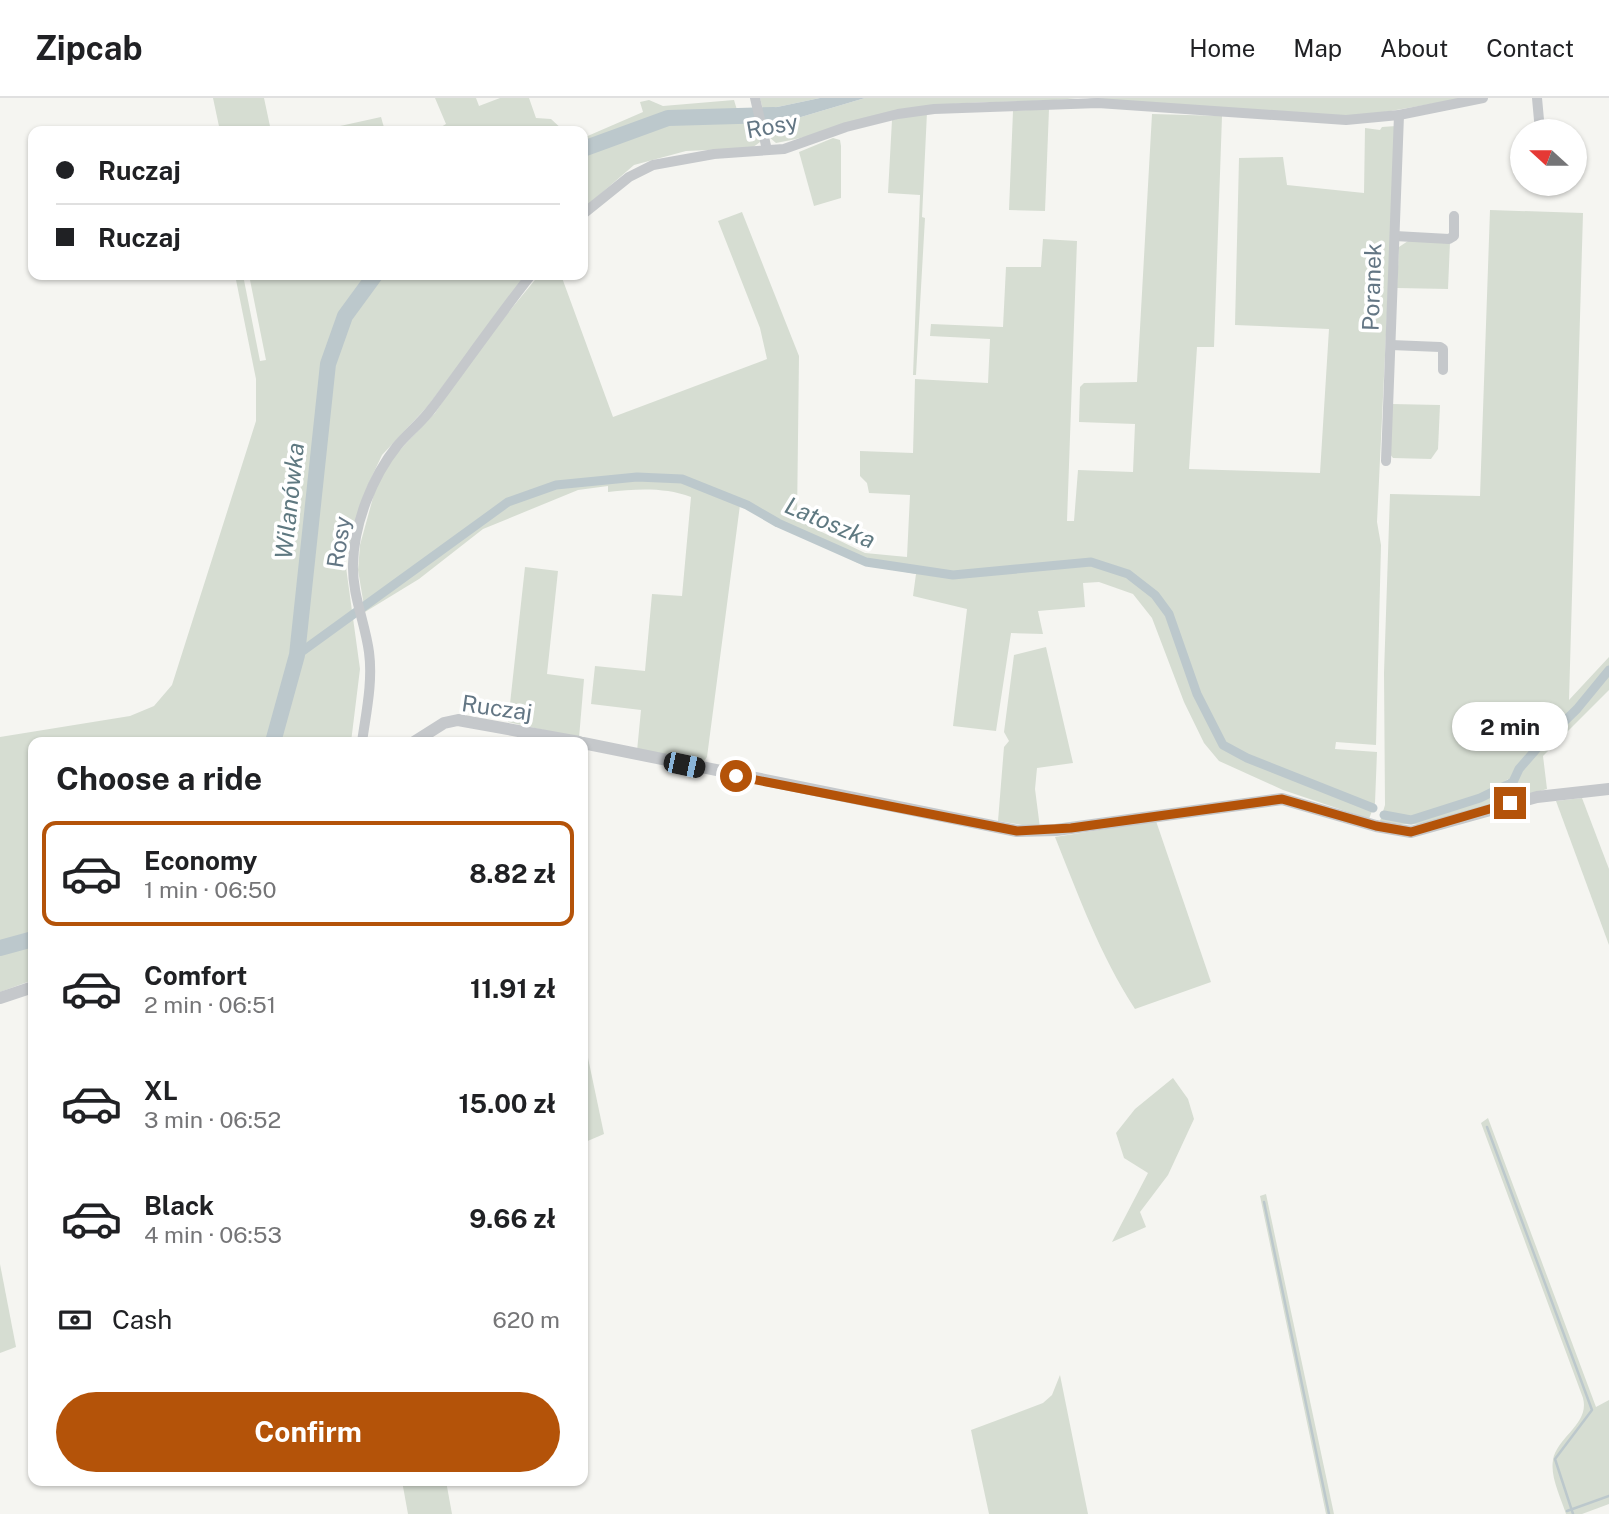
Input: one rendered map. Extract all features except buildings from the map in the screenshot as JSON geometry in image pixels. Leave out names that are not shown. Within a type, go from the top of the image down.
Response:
[{"type":"street","name":"Rosy","points":[[588,210],[629,177],[653,165],[714,154],[784,149],[846,127],[898,114],[934,109],[1098,103],[1346,120],[1399,115],[1483,98]]},
{"type":"street","points":[[1538,98],[1539,119]]},
{"type":"street","points":[[756,103],[767,150]]},
{"type":"street","name":"Poranek","points":[[1386,461],[1399,115]]},
{"type":"street","points":[[1395,236],[1449,239],[1454,236],[1454,216]]},
{"type":"street","name":"Rosy","points":[[363,737],[370,677],[365,625],[355,594],[355,549],[373,483],[382,467],[431,410],[474,348],[527,280]]},
{"type":"street","points":[[1391,345],[1440,347],[1443,349],[1443,370]]},
{"type":"street","name":"Ruczaj","points":[[422,737],[444,723],[458,720],[553,737]]},
{"type":"street","name":"Ruczaj","points":[[588,743],[1017,831],[1071,828],[1282,799],[1376,826],[1411,832],[1537,797],[1609,789]]},
{"type":"street","points":[[0,998],[28,989]]},
{"type":"shaded area","points":[[213,98],[264,98],[270,126],[219,126]]},
{"type":"shaded area","points":[[435,98],[476,98],[479,106],[500,98],[529,98],[536,118],[551,119],[559,126],[443,126],[446,124]]},
{"type":"shaded area","points":[[760,98],[820,98],[763,110]]},
{"type":"shaded area","points":[[820,98],[865,98],[801,117],[766,122],[763,110]]},
{"type":"shaded area","points":[[865,98],[1078,98],[928,107],[776,143],[769,137],[766,122],[801,117]]},
{"type":"shaded area","points":[[1087,98],[1465,98],[1379,113],[1343,116]]},
{"type":"shaded area","points":[[649,100],[663,106],[734,100],[737,110],[754,108],[760,142],[752,148],[686,151],[634,165],[588,205],[588,136],[643,112],[640,102]]},
{"type":"shaded area","points":[[1049,109],[1045,211],[1009,210],[1013,111]]},
{"type":"shaded area","points":[[927,112],[922,217],[925,218],[916,375],[913,375],[920,195],[888,193],[892,120]]},
{"type":"shaded area","points":[[1152,114],[1222,116],[1214,347],[1197,347],[1189,469],[1320,473],[1329,329],[1235,325],[1239,158],[1283,157],[1287,185],[1364,193],[1365,128],[1380,130],[1382,127],[1396,126],[1377,522],[1381,545],[1376,745],[1336,742],[1335,749],[1377,752],[1375,803],[1369,819],[1283,790],[1219,761],[1204,743],[1184,702],[1152,618],[1133,594],[1099,582],[1083,583],[1085,607],[1038,611],[1043,634],[1011,633],[996,731],[953,726],[967,609],[913,596],[916,574],[858,563],[740,505],[707,757],[702,764],[637,751],[641,710],[591,704],[595,666],[645,671],[652,594],[682,596],[691,497],[660,490],[608,492],[608,486],[578,490],[483,529],[419,579],[365,612],[358,570],[360,545],[377,483],[395,455],[435,413],[475,353],[535,280],[563,280],[613,417],[767,359],[760,328],[718,221],[742,212],[799,356],[797,520],[865,553],[907,557],[910,495],[869,493],[867,483],[860,476],[860,451],[913,453],[915,379],[988,383],[990,339],[930,336],[931,324],[1003,327],[1006,267],[1041,267],[1043,239],[1077,241],[1067,521],[1074,521],[1078,470],[1133,472],[1135,424],[1079,422],[1080,387],[1084,383],[1137,382]]},
{"type":"shaded area","points":[[381,117],[384,126],[340,126]]},
{"type":"shaded area","points":[[833,138],[840,140],[841,146],[841,198],[814,206],[799,152]]},
{"type":"shaded area","points":[[1490,210],[1583,213],[1569,700],[1609,657],[1609,690],[1543,756],[1547,789],[1516,798],[1508,779],[1498,786],[1504,791],[1506,801],[1444,820],[1396,824],[1380,821],[1385,805],[1384,673],[1390,494],[1480,496]]},
{"type":"shaded area","points":[[1411,239],[1450,242],[1448,289],[1397,288],[1399,247]]},
{"type":"shaded area","points":[[236,280],[244,280],[260,361],[266,360],[250,280],[523,280],[427,407],[382,455],[367,487],[345,560],[360,669],[352,737],[28,737],[28,982],[0,992],[0,737],[130,716],[154,706],[172,685],[256,421],[256,379]]},
{"type":"shaded area","points":[[1392,404],[1440,405],[1438,449],[1431,459],[1393,458],[1390,454]]},
{"type":"shaded area","points":[[525,567],[558,571],[547,674],[584,679],[579,737],[508,722]]},
{"type":"shaded area","points":[[1046,647],[1073,763],[1037,768],[1035,789],[1040,828],[998,821],[1004,747],[1009,741],[1004,732],[1014,655]]},
{"type":"shaded area","points":[[1582,798],[1609,869],[1609,945],[1556,801]]},
{"type":"shaded area","points":[[1156,821],[1211,982],[1135,1009],[1101,947],[1055,837]]},
{"type":"shaded area","points":[[588,1058],[604,1134],[588,1141]]},
{"type":"shaded area","points":[[1173,1078],[1188,1099],[1194,1119],[1168,1175],[1140,1212],[1146,1227],[1112,1242],[1148,1173],[1124,1158],[1116,1133],[1135,1109]]},
{"type":"shaded area","points":[[1488,1118],[1596,1407],[1609,1400],[1609,1504],[1582,1514],[1566,1514],[1552,1467],[1560,1444],[1582,1415],[1583,1398],[1481,1123]]},
{"type":"shaded area","points":[[1266,1194],[1334,1514],[1326,1514],[1260,1196]]},
{"type":"shaded area","points":[[0,1264],[16,1347],[0,1353]]},
{"type":"shaded area","points":[[1060,1375],[1088,1514],[989,1514],[971,1430],[1043,1403],[1052,1395]]},
{"type":"shaded area","points":[[403,1486],[447,1486],[452,1514],[408,1514]]},
{"type":"waterway","name":"Wilanówka","points":[[588,147],[668,118],[774,115]]},
{"type":"waterway","name":"Wilanówka","points":[[274,737],[297,655],[328,364],[345,316],[371,280]]},
{"type":"waterway","name":"Latoszka","points":[[297,655],[508,502],[556,485],[637,477],[682,479],[747,505],[778,523],[866,562],[953,575],[1091,562],[1128,574],[1155,595],[1169,614],[1197,694],[1223,745],[1247,758],[1373,808]]},
{"type":"waterway","name":"Latoszka","points":[[1384,815],[1411,820],[1480,798],[1513,782],[1519,769],[1577,709],[1609,670]]},
{"type":"waterway","name":"Wilanówka","points":[[0,948],[28,940]]},
{"type":"waterway","points":[[1487,1127],[1592,1410],[1555,1459],[1573,1514]]},
{"type":"waterway","points":[[1264,1202],[1329,1514]]},
{"type":"waterway","points":[[1567,1511],[1609,1496]]},
{"type":"route","points":[[736,776],[1017,831],[1071,828],[1257,800],[1282,799],[1376,826],[1411,832],[1510,803]]}]
